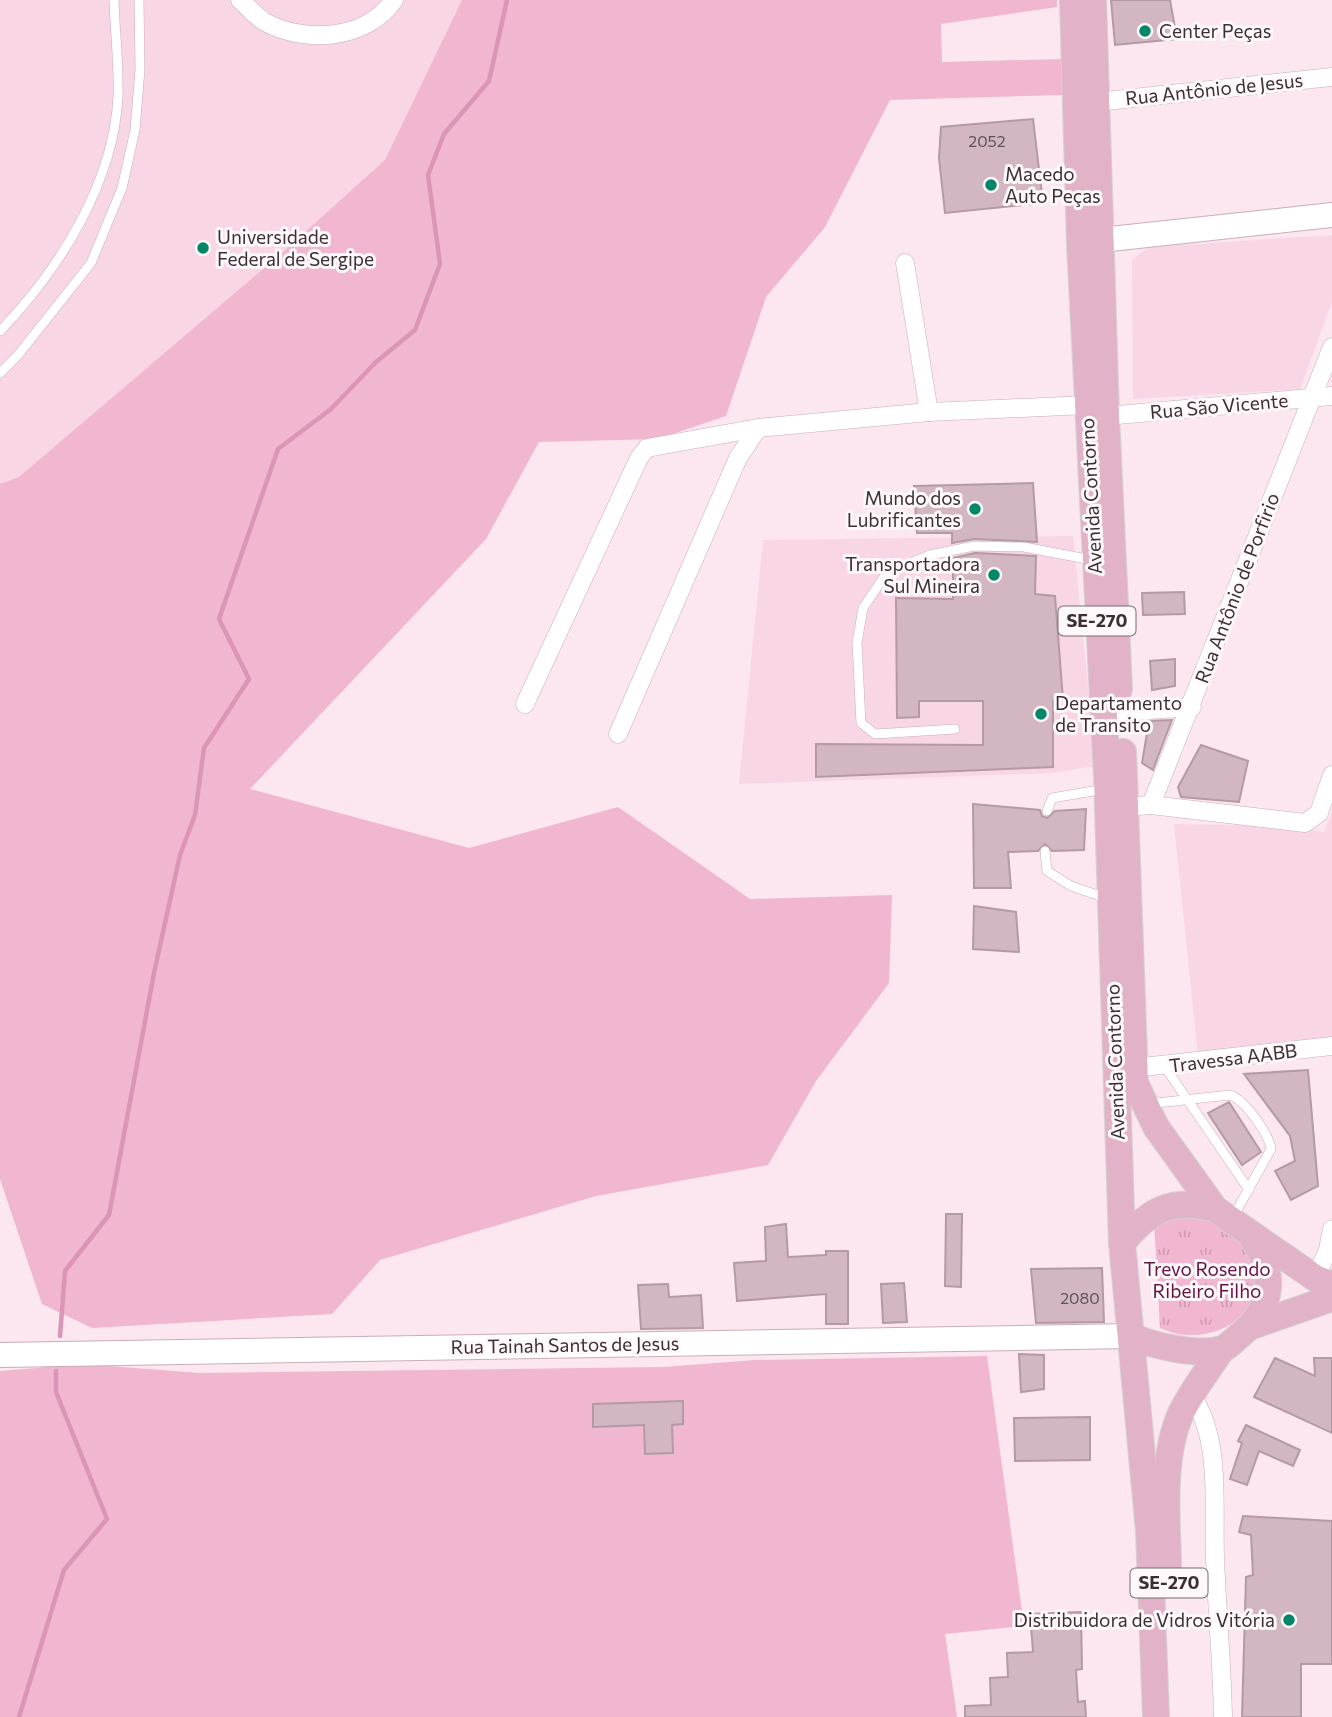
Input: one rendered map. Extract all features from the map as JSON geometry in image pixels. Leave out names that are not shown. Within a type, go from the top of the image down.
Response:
[{"type":"main road","name":"Avenida Contorno","points":[[1073,0],[1097,411],[1120,712],[1139,806],[1138,1085]]},
{"type":"main road","name":"Avenida Contorno","points":[[1093,0],[1101,240],[1094,561],[1107,788],[1122,1243]]},
{"type":"main road","name":"SE-270","points":[[1138,1085],[1175,1155],[1266,1262],[1269,1276],[1268,1294],[1252,1326],[1222,1349],[1191,1395],[1180,1416],[1171,1449],[1167,1499],[1172,1717]]},
{"type":"main road","points":[[1122,1243],[1141,1220],[1152,1212],[1181,1204],[1232,1220],[1326,1287],[1252,1326]]},
{"type":"main road","name":"SE-270","points":[[1122,1243],[1148,1518],[1156,1717]]},
{"type":"main road","points":[[1131,1336],[1163,1347],[1222,1349]]},
{"type":"street","points":[[240,0],[264,21],[296,34],[331,36],[364,25],[394,0]]},
{"type":"street","name":"Rua Antônio de Jesus","points":[[1096,102],[1332,76]]},
{"type":"street","points":[[1101,240],[1332,215]]},
{"type":"street","points":[[905,263],[929,412]]},
{"type":"street","name":"Rua Antônio de Porfirio","points":[[1139,806],[1192,707],[1332,347]]},
{"type":"street","name":"Rua São Vicente","points":[[525,704],[643,451],[659,444],[758,428],[929,412],[1097,411],[1332,396]]},
{"type":"street","points":[[618,734],[738,458],[758,428]]},
{"type":"street","points":[[1120,712],[1192,707]]},
{"type":"street","points":[[1139,806],[1306,823],[1319,813],[1332,775]]},
{"type":"street","name":"Travessa AABB","points":[[1138,1085],[1165,1067],[1332,1046]]},
{"type":"street","points":[[1326,1287],[1332,1229]]},
{"type":"street","name":"Rua Tainah Santos de Jesus","points":[[0,1355],[1131,1336]]},
{"type":"street","points":[[1191,1395],[1204,1417],[1209,1439],[1223,1717]]},
{"type":"lane","points":[[0,331],[55,264],[99,186],[107,162],[118,97],[114,0]]},
{"type":"lane","points":[[0,373],[18,355],[91,263],[122,188],[135,130],[139,69],[139,0]]},
{"type":"lane","points":[[955,729],[875,734],[861,723],[857,643],[863,608],[886,574],[930,555],[974,546],[1024,547],[1094,561]]},
{"type":"lane","points":[[1046,811],[1052,799],[1107,788]]},
{"type":"lane","points":[[1045,851],[1047,872],[1058,880],[1110,899]]},
{"type":"lane","points":[[1165,1067],[1249,1190]]},
{"type":"lane","points":[[1138,1085],[1186,1099],[1235,1097],[1267,1138],[1270,1154],[1232,1220]]},
{"type":"shaded area","name":"Universidade Federal de Sergipe","points":[[0,0],[671,0],[0,492]]},
{"type":"shaded area","points":[[1332,235],[1332,302],[1300,389],[1133,399],[1132,260],[1149,247]]},
{"type":"shaded area","points":[[1073,536],[1096,766],[1053,773],[739,784],[763,540]]},
{"type":"shaded area","points":[[1332,812],[1332,1045],[1198,1056],[1174,824],[1289,826],[1324,832]]},
{"type":"green space","points":[[462,0],[1057,0],[1057,7],[941,24],[942,62],[1063,59],[1063,95],[890,100],[825,227],[766,297],[726,416],[658,439],[539,442],[486,539],[250,789],[469,848],[618,807],[750,899],[892,895],[889,983],[816,1081],[768,1165],[596,1196],[380,1260],[332,1314],[92,1328],[42,1304],[0,1179],[0,484],[19,477],[283,252],[385,160]]},
{"type":"green space","name":"Trevo Rosendo Ribeiro Filho","points":[[1189,1214],[1221,1227],[1244,1242],[1252,1255],[1256,1272],[1254,1292],[1243,1314],[1224,1328],[1199,1335],[1179,1334],[1160,1328],[1154,1221]]},
{"type":"green space","points":[[987,1356],[1024,1626],[945,1634],[957,1717],[0,1717],[0,1371],[83,1364],[199,1373],[663,1367],[755,1360]]},
{"type":"building","points":[[1111,0],[1170,0],[1177,39],[1115,45]]},
{"type":"building","points":[[1033,119],[1043,203],[945,213],[939,158],[941,127]]},
{"type":"building","name":"Mundo dos Lubrificantes","points":[[1033,483],[1037,542],[974,539],[952,543],[952,533],[917,533],[914,486]]},
{"type":"building","points":[[975,553],[1036,556],[1035,594],[1055,596],[1063,700],[1053,700],[1053,767],[816,777],[816,744],[983,745],[983,701],[919,701],[919,717],[897,718],[896,598],[953,599],[953,558]]},
{"type":"building","points":[[1184,592],[1185,614],[1143,615],[1142,593]]},
{"type":"building","points":[[1175,659],[1175,686],[1152,690],[1150,661]]},
{"type":"building","points":[[1172,720],[1153,770],[1142,763],[1149,721]]},
{"type":"building","points":[[1201,745],[1248,761],[1239,802],[1181,797],[1178,787]]},
{"type":"building","points":[[973,804],[1040,810],[1042,816],[1047,818],[1055,811],[1086,809],[1084,850],[1052,851],[1045,844],[1038,851],[1008,852],[1011,888],[974,888]]},
{"type":"building","points":[[974,906],[1016,912],[1019,952],[973,949]]},
{"type":"building","points":[[1308,1070],[1318,1186],[1291,1200],[1275,1171],[1295,1161],[1290,1136],[1244,1074]]},
{"type":"building","points":[[1229,1102],[1261,1152],[1242,1165],[1208,1113]]},
{"type":"building","points":[[946,1214],[962,1214],[961,1287],[945,1286]]},
{"type":"building","points":[[786,1224],[788,1257],[826,1255],[826,1251],[848,1251],[848,1324],[826,1324],[826,1294],[737,1301],[734,1263],[766,1261],[765,1227]]},
{"type":"building","points":[[1102,1268],[1104,1322],[1036,1323],[1031,1269]]},
{"type":"building","points":[[904,1283],[907,1322],[883,1323],[881,1284]]},
{"type":"building","points":[[668,1284],[669,1297],[701,1295],[703,1328],[641,1329],[638,1285]]},
{"type":"building","points":[[1019,1354],[1044,1355],[1044,1389],[1021,1392]]},
{"type":"building","points":[[1275,1358],[1315,1376],[1314,1358],[1332,1358],[1332,1433],[1254,1397]]},
{"type":"building","points":[[683,1401],[683,1424],[672,1425],[673,1453],[645,1454],[644,1425],[593,1427],[593,1404]]},
{"type":"building","points":[[1090,1417],[1090,1460],[1015,1461],[1014,1418]]},
{"type":"building","points":[[1246,1425],[1300,1450],[1293,1466],[1259,1451],[1247,1485],[1230,1479],[1242,1443],[1238,1441]]},
{"type":"building","name":"Distribuidora de Vidros Vitória","points":[[1243,1516],[1332,1521],[1332,1664],[1301,1664],[1301,1717],[1242,1717],[1246,1577],[1253,1575],[1251,1535],[1239,1532]]},
{"type":"building","points":[[1081,1612],[1082,1669],[1076,1670],[1078,1702],[1085,1701],[1086,1717],[965,1717],[965,1706],[991,1705],[990,1678],[1008,1677],[1007,1653],[1033,1652],[1030,1614]]},
{"type":"waterway","points":[[60,1336],[65,1271],[109,1215],[154,973],[180,855],[195,815],[204,748],[249,679],[219,619],[278,449],[331,409],[376,362],[415,330],[440,264],[428,175],[444,134],[489,81],[507,0]]},
{"type":"waterway","points":[[19,1717],[64,1570],[107,1519],[56,1392],[56,1371]]},
{"type":"place","name":"Center Peças","points":[[1145,31]]},
{"type":"place","name":"Macedo Auto Peças","points":[[991,185]]},
{"type":"place","name":"Universidade Federal de Sergipe","points":[[203,248]]},
{"type":"place","name":"Mundo dos Lubrificantes","points":[[975,509]]},
{"type":"place","name":"Transportadora Sul Mineira","points":[[994,575]]},
{"type":"place","name":"Departamento de Transito","points":[[1041,714]]},
{"type":"place","name":"Distribuidora de Vidros Vitória","points":[[1289,1620]]}]
